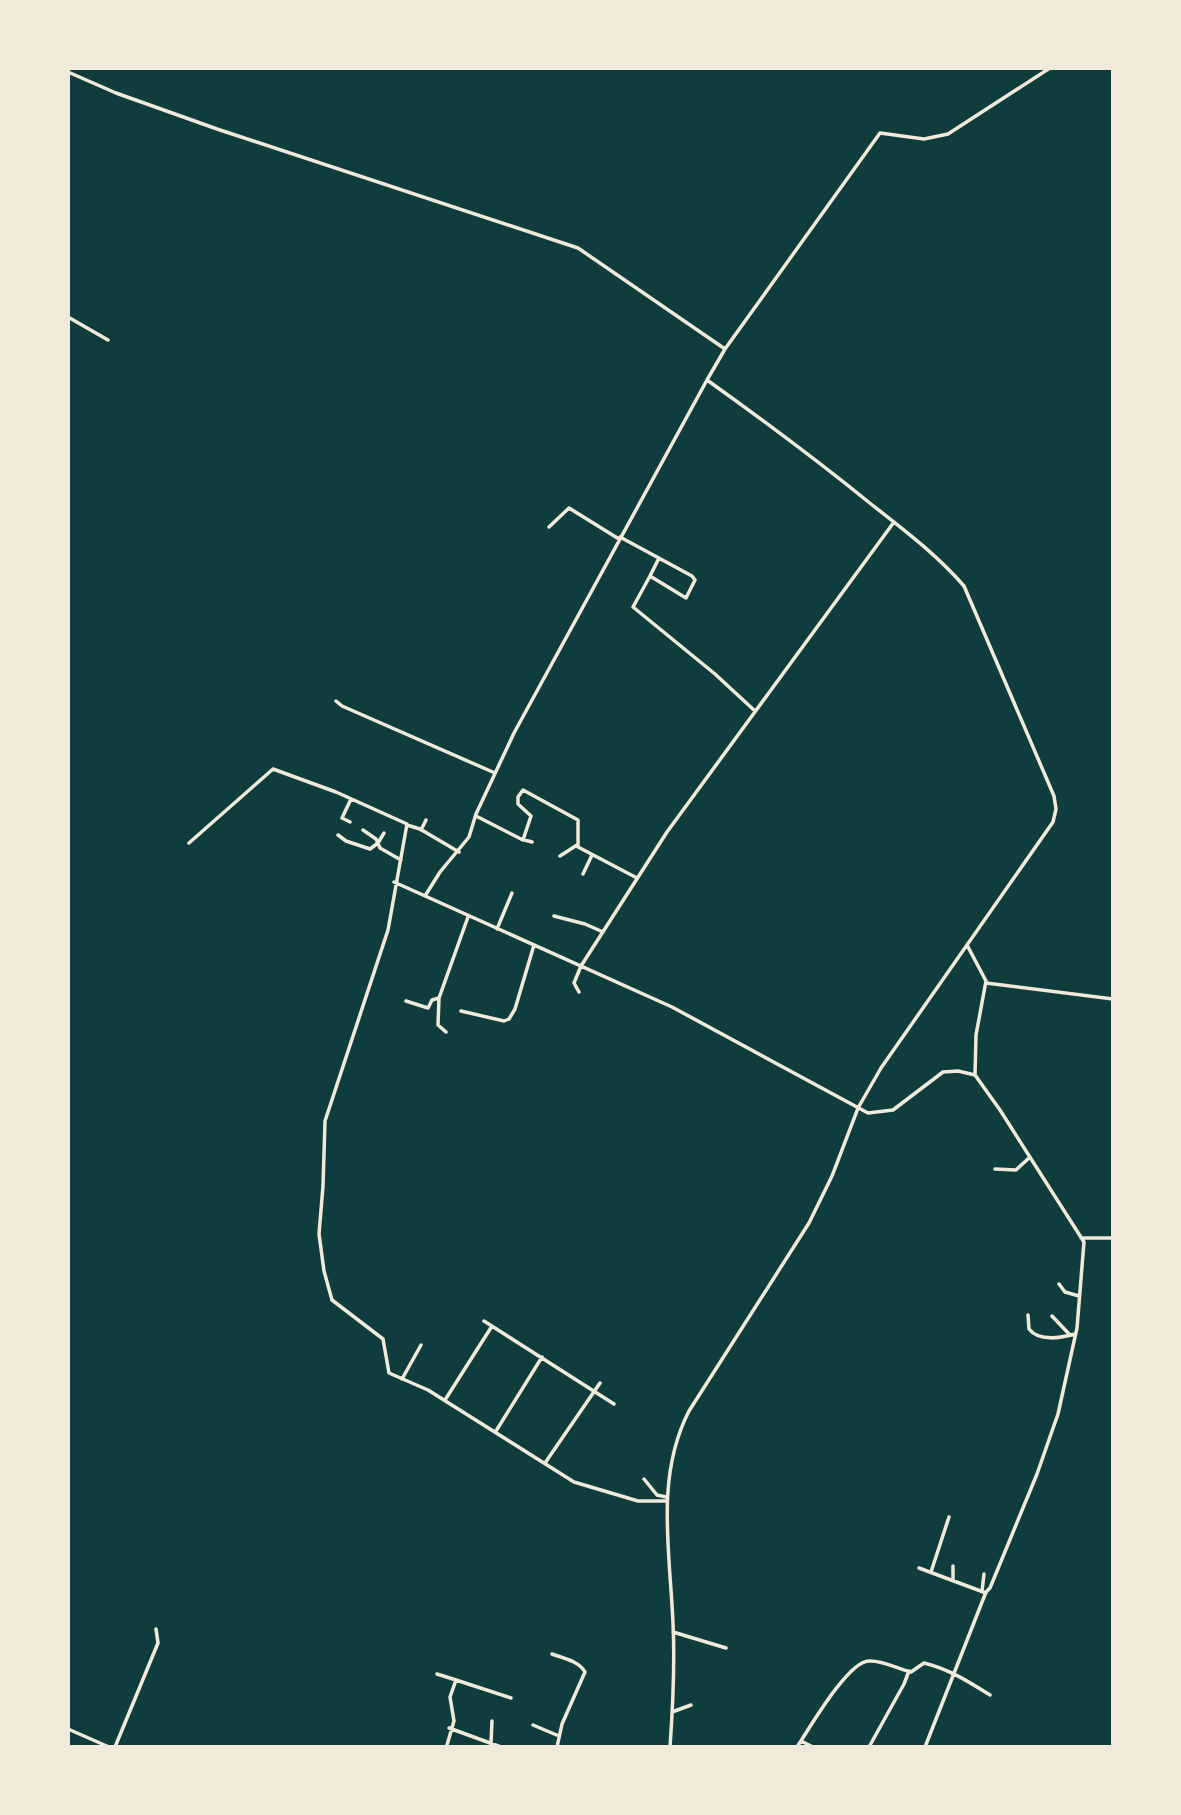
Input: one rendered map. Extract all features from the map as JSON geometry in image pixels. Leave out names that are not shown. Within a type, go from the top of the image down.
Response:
[{"type":"street","points":[[425,896],[471,832],[514,733],[725,349],[880,133],[925,139],[948,134],[1050,68]]},
{"type":"street","points":[[68,72],[116,93],[216,129],[578,248],[725,349]]},
{"type":"street","points":[[68,317],[108,340]]},
{"type":"street","points":[[670,1747],[674,1632],[666,1499],[671,1460],[680,1429],[809,1223],[832,1176],[859,1108],[888,1057],[1053,822],[1056,809],[1054,796],[964,586],[921,542],[803,448],[707,380]]},
{"type":"street","points":[[549,527],[569,508],[692,576],[695,584],[686,598],[650,576]]},
{"type":"street","points":[[579,992],[574,983],[581,966],[667,832],[894,522]]},
{"type":"street","points":[[659,558],[633,607],[715,674],[755,711]]},
{"type":"street","points":[[336,701],[495,773]]},
{"type":"street","points":[[189,843],[273,769],[403,821],[458,852]]},
{"type":"street","points":[[523,840],[531,816],[518,804],[518,797],[523,790],[578,820],[577,845]]},
{"type":"street","points":[[350,822],[342,818],[351,799]]},
{"type":"street","points":[[476,816],[532,842]]},
{"type":"street","points":[[421,830],[426,820]]},
{"type":"street","points":[[407,825],[394,882],[386,937],[325,1121],[319,1234],[324,1271],[332,1300],[381,1336],[389,1373],[445,1400],[574,1482],[638,1501],[666,1499]]},
{"type":"street","points":[[363,830],[372,835],[380,848],[401,860]]},
{"type":"street","points":[[338,835],[367,849],[378,844],[384,833]]},
{"type":"street","points":[[577,845],[638,878]]},
{"type":"street","points":[[560,856],[577,845]]},
{"type":"street","points":[[583,874],[592,855]]},
{"type":"street","points":[[394,882],[672,1007],[868,1113],[893,1110],[943,1072],[975,1074]]},
{"type":"street","points":[[497,929],[512,893]]},
{"type":"street","points":[[554,916],[603,932]]},
{"type":"street","points":[[446,1032],[438,1025],[439,998],[468,917]]},
{"type":"street","points":[[461,1011],[504,1021],[509,1019],[515,1009],[534,945]]},
{"type":"street","points":[[967,945],[986,983],[976,1035],[975,1074],[1084,1242],[1072,1354],[1058,1415],[990,1588],[984,1592]]},
{"type":"street","points":[[986,983],[1113,999]]},
{"type":"street","points":[[406,1001],[428,1008],[432,1000],[439,998]]},
{"type":"street","points":[[995,1169],[1016,1170],[1030,1157]]},
{"type":"street","points":[[1081,1238],[1113,1238]]},
{"type":"street","points":[[1059,1284],[1065,1292],[1079,1296]]},
{"type":"street","points":[[1028,1315],[1029,1329],[1037,1336],[1056,1338],[1072,1335]]},
{"type":"street","points":[[1052,1316],[1072,1335]]},
{"type":"street","points":[[484,1321],[614,1404]]},
{"type":"street","points":[[445,1400],[492,1326]]},
{"type":"street","points":[[402,1379],[421,1345]]},
{"type":"street","points":[[496,1431],[542,1357]]},
{"type":"street","points":[[545,1464],[600,1383]]},
{"type":"street","points":[[644,1479],[657,1495],[666,1499]]},
{"type":"street","points":[[931,1572],[949,1517]]},
{"type":"street","points":[[953,1566],[953,1580]]},
{"type":"street","points":[[919,1568],[984,1592]]},
{"type":"street","points":[[925,1747],[984,1592],[984,1574]]},
{"type":"street","points":[[115,1747],[158,1643],[156,1629]]},
{"type":"street","points":[[674,1632],[726,1648]]},
{"type":"street","points":[[552,1654],[571,1660],[582,1667],[584,1672],[562,1724],[557,1747]]},
{"type":"street","points":[[797,1747],[851,1671],[864,1661],[880,1662],[909,1671]]},
{"type":"street","points":[[869,1747],[909,1671],[924,1663],[955,1674],[990,1695]]},
{"type":"street","points":[[437,1674],[511,1698]]},
{"type":"street","points":[[447,1745],[454,1721],[450,1697],[456,1679]]},
{"type":"street","points":[[672,1712],[691,1705]]},
{"type":"street","points":[[491,1743],[492,1721]]},
{"type":"street","points":[[533,1725],[559,1736]]},
{"type":"street","points":[[451,1728],[501,1747]]},
{"type":"street","points":[[68,1729],[109,1747]]},
{"type":"street","points":[[801,1741],[813,1747]]}]
